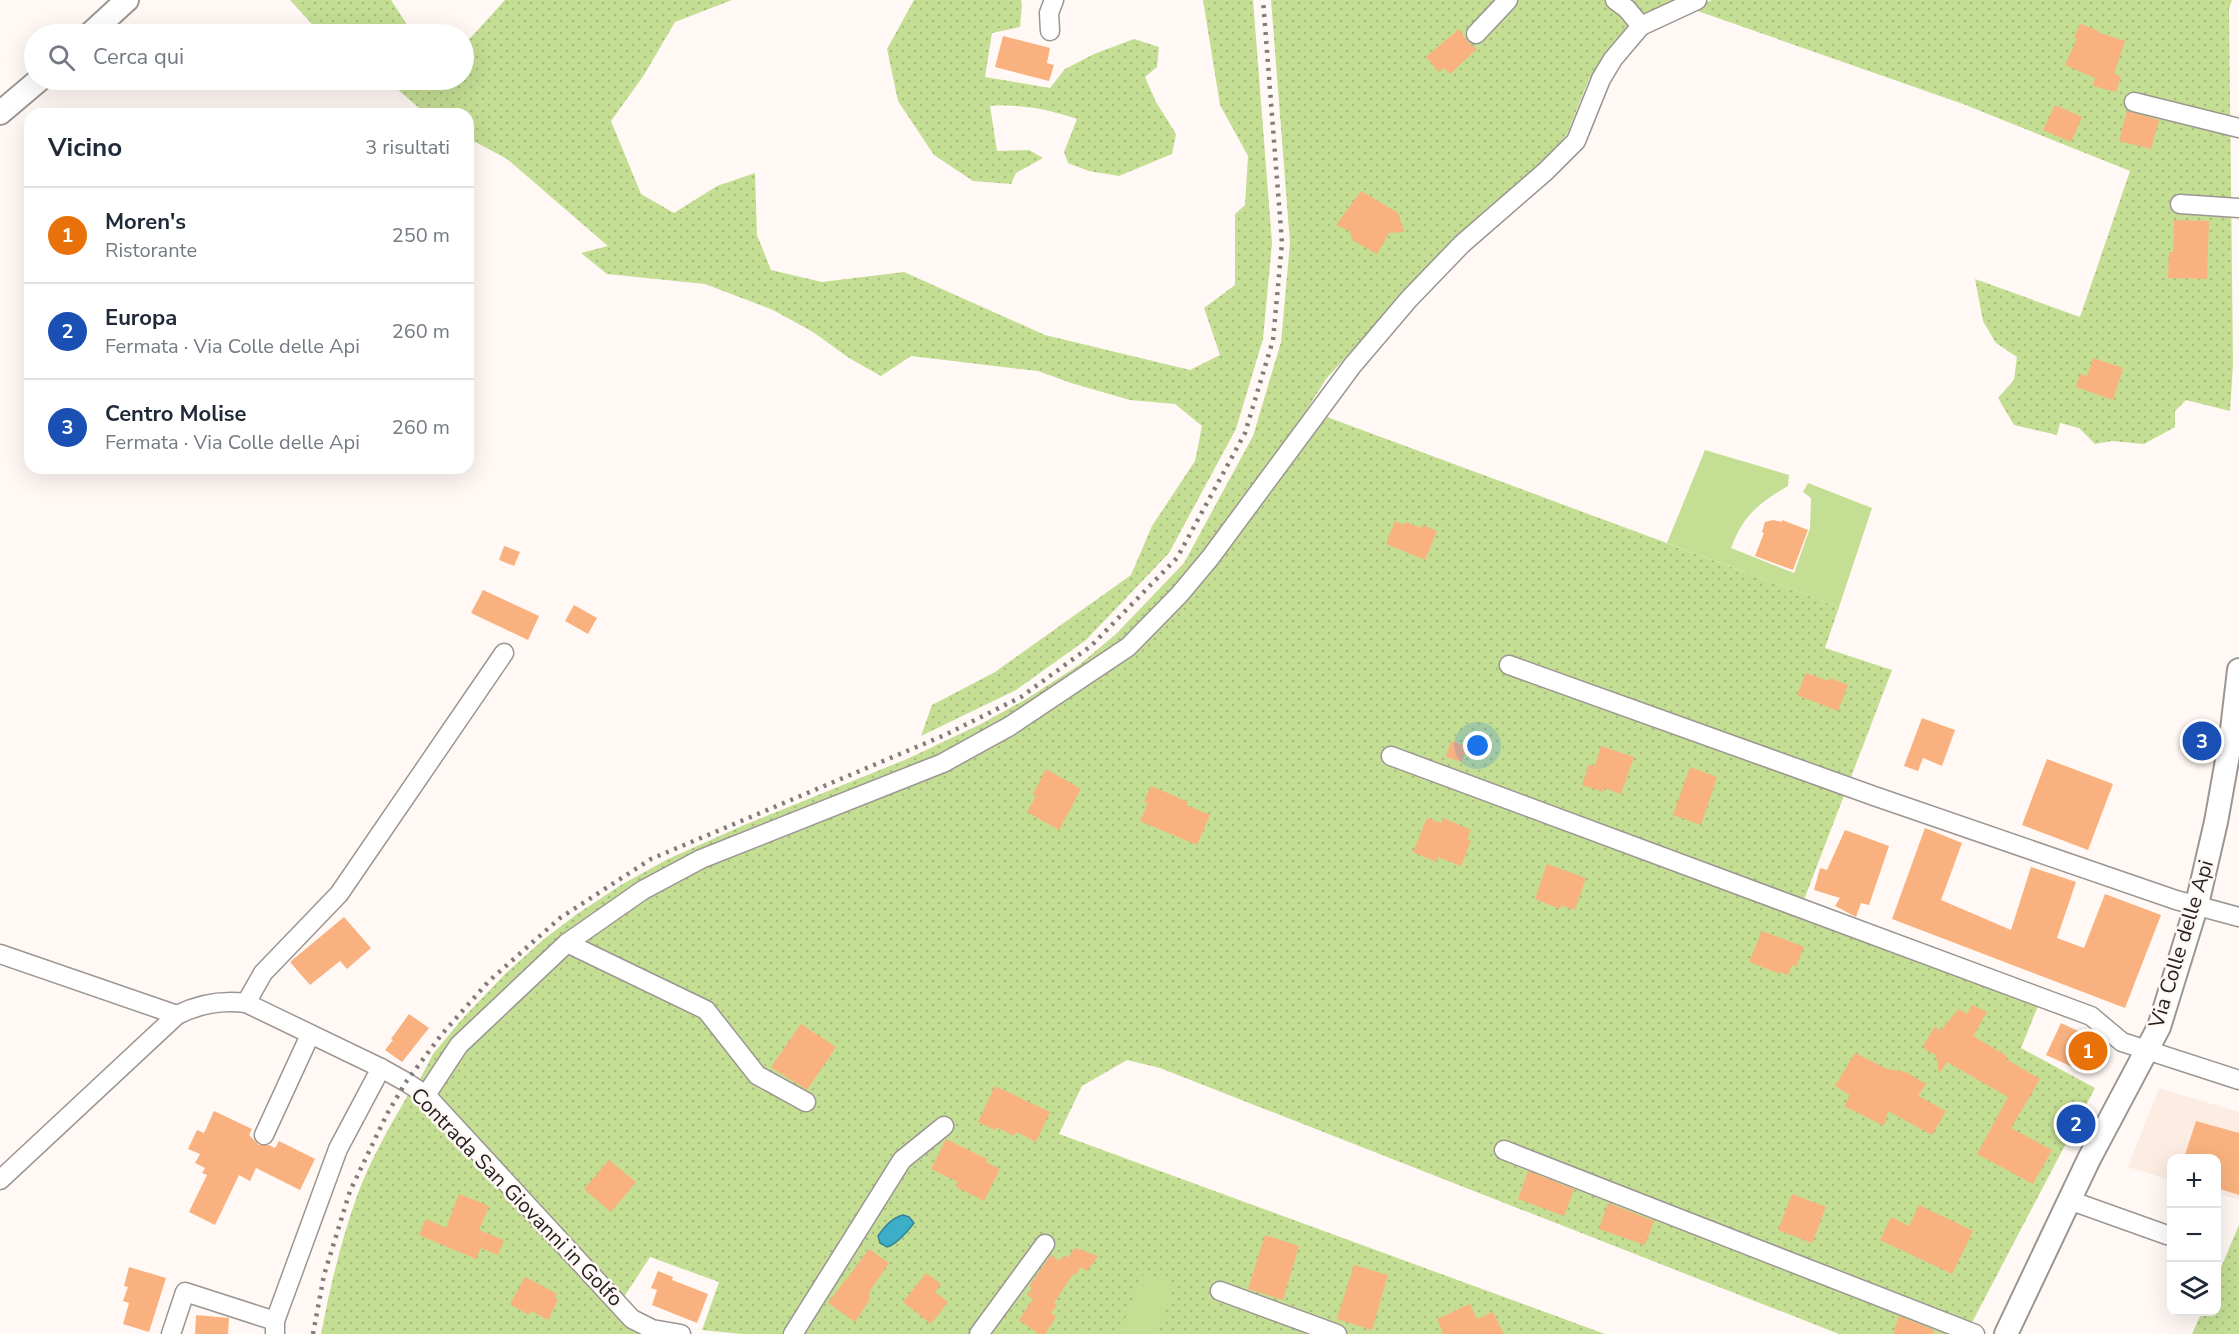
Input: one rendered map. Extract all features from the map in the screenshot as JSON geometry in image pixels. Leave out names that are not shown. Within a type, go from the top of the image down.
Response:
[{"type":"main road","points":[[101,24],[127,0]]},
{"type":"main road","points":[[0,113],[27,90]]},
{"type":"main road","name":"Via Colle delle Api","points":[[2006,1334],[2069,1200],[2159,1027],[2197,904],[2216,822],[2235,739],[2238,685]]},
{"type":"street","points":[[1050,31],[1049,13],[1054,0]]},
{"type":"street","points":[[1476,34],[1508,0]]},
{"type":"street","points":[[1615,0],[1627,9],[1641,26]]},
{"type":"street","points":[[426,1095],[459,1045],[567,943],[643,890],[701,859],[943,763],[1010,726],[1128,647],[1179,595],[1210,558],[1352,366],[1409,299],[1462,244],[1546,171],[1576,141],[1601,79],[1613,59],[1641,26],[1697,0]]},
{"type":"street","points":[[2134,102],[2239,128]]},
{"type":"street","points":[[2180,204],[2239,208]]},
{"type":"street","points":[[246,1004],[263,973],[339,894],[504,653]]},
{"type":"street","points":[[1509,665],[1874,796],[2176,900],[2239,917]]},
{"type":"street","points":[[1391,756],[2091,1016],[2122,1042],[2239,1080]]},
{"type":"street","points":[[567,943],[706,1010],[757,1075],[806,1102]]},
{"type":"street","points":[[0,954],[177,1015]]},
{"type":"street","name":"Contrada San Giovanni in Golfo","points":[[0,1180],[177,1015],[191,1008],[228,1001],[246,1004],[381,1068],[426,1095],[632,1319],[652,1329],[681,1334]]},
{"type":"street","points":[[264,1135],[310,1035]]},
{"type":"street","points":[[171,1334],[185,1292],[275,1327],[338,1149],[381,1068]]},
{"type":"street","points":[[793,1334],[902,1160],[944,1126]]},
{"type":"street","points":[[1504,1150],[1975,1334]]},
{"type":"street","points":[[2069,1200],[2167,1235]]},
{"type":"street","points":[[979,1334],[1046,1244]]},
{"type":"street","points":[[1220,1291],[1337,1334]]},
{"type":"shaded area","points":[[2159,1088],[2239,1112],[2239,1200],[2221,1194],[2221,1154],[2167,1154],[2167,1179],[2128,1167]]},
{"type":"green space","points":[[290,0],[391,0],[407,24],[312,24]]},
{"type":"green space","points":[[505,0],[732,0],[675,22],[644,75],[611,121],[641,194],[674,213],[717,186],[755,173],[757,235],[771,270],[822,282],[904,272],[1045,335],[1190,370],[1220,355],[1204,308],[1235,285],[1235,214],[1245,205],[1248,156],[1220,105],[1203,0],[1253,0],[1272,243],[1263,339],[1236,429],[1169,553],[1086,640],[1016,690],[921,736],[932,705],[995,672],[1131,575],[1152,526],[1195,461],[1202,426],[1175,404],[1130,400],[1038,371],[911,356],[881,376],[849,358],[813,332],[773,310],[705,284],[607,274],[581,253],[608,246],[507,159],[474,141],[474,108],[419,108],[398,90],[474,90],[474,34]]},
{"type":"green space","points":[[914,0],[1021,0],[1020,27],[992,33],[985,77],[1050,88],[1065,69],[1094,54],[1134,39],[1159,47],[1157,67],[1145,77],[1156,102],[1176,134],[1172,154],[1119,176],[1089,171],[1068,163],[1064,152],[1077,119],[1034,108],[990,106],[997,151],[1029,150],[1043,158],[1016,173],[1011,184],[973,181],[934,155],[898,101],[887,49]]},
{"type":"green space","points":[[1271,0],[1680,0],[1652,13],[1616,39],[1589,79],[1567,134],[1545,162],[1484,211],[1428,266],[1326,379],[1306,411],[1839,607],[1825,648],[1892,670],[1799,913],[2038,1006],[2021,1048],[2095,1088],[1966,1334],[1839,1334],[1160,1068],[1127,1060],[1082,1086],[1059,1134],[1605,1334],[742,1334],[702,1330],[719,1282],[650,1257],[622,1300],[434,1097],[420,1079],[433,1054],[463,1018],[506,973],[544,939],[577,914],[621,885],[668,859],[744,825],[907,759],[981,724],[1028,698],[1079,665],[1116,634],[1184,563],[1253,436],[1281,342],[1290,243]]},
{"type":"green space","points":[[1712,0],[2232,0],[2229,9],[2233,364],[2230,411],[2186,400],[2175,411],[2175,427],[2144,444],[2112,441],[2095,444],[2079,428],[2060,423],[2057,435],[2014,425],[1998,398],[2014,380],[2017,357],[1996,343],[1983,321],[1975,279],[2080,317],[2130,171],[1963,104],[1692,9]]},
{"type":"green space","points":[[1705,450],[1789,475],[1788,486],[1768,498],[1747,518],[1731,548],[1794,573],[1810,528],[1811,498],[1803,492],[1808,483],[1872,508],[1839,607],[1667,543]]},
{"type":"green space","points":[[411,1090],[651,1334],[321,1334],[336,1264],[362,1182]]},
{"type":"green space","points":[[2239,1225],[2239,1334],[2192,1334],[2200,1316],[2221,1316],[2221,1268]]},
{"type":"green space","points":[[1144,1273],[1175,1285],[1156,1334],[1119,1334]]},
{"type":"water","points":[[903,1215],[909,1217],[914,1223],[902,1237],[891,1245],[887,1247],[880,1243],[878,1236],[883,1229],[892,1220]]},
{"type":"building","points":[[2080,24],[2125,41],[2114,74],[2121,76],[2116,92],[2093,86],[2095,78],[2065,65],[2077,39],[2074,38]]},
{"type":"building","points":[[1459,29],[1468,42],[1477,49],[1450,74],[1444,68],[1439,72],[1426,57]]},
{"type":"building","points":[[1003,36],[1050,48],[1047,63],[1054,65],[1049,81],[995,67]]},
{"type":"building","points":[[2055,105],[2082,117],[2071,142],[2043,130]]},
{"type":"building","points":[[2127,111],[2159,120],[2151,149],[2119,141]]},
{"type":"building","points":[[1361,191],[1398,213],[1404,232],[1389,233],[1377,254],[1352,240],[1350,231],[1336,225]]},
{"type":"building","points":[[2174,220],[2209,221],[2207,279],[2168,278],[2169,252],[2173,252]]},
{"type":"building","points":[[2093,358],[2123,368],[2113,400],[2076,387],[2080,374],[2087,376]]},
{"type":"building","points":[[1773,520],[1782,522],[1782,520],[1808,530],[1793,570],[1755,556],[1764,533],[1762,532],[1765,522]]},
{"type":"building","points":[[1395,521],[1404,525],[1406,522],[1421,528],[1422,525],[1437,531],[1425,560],[1386,544]]},
{"type":"building","points":[[504,546],[520,552],[514,566],[499,560]]},
{"type":"building","points":[[483,590],[539,616],[528,640],[471,613]]},
{"type":"building","points":[[574,605],[597,618],[588,634],[565,621]]},
{"type":"building","points":[[1806,673],[1848,685],[1838,711],[1797,695]]},
{"type":"building","points":[[1922,718],[1955,730],[1942,766],[1923,758],[1918,771],[1904,766]]},
{"type":"building","points":[[1451,741],[1467,746],[1462,762],[1446,757]]},
{"type":"building","points":[[1601,746],[1634,757],[1621,794],[1604,788],[1603,792],[1582,785],[1589,764],[1595,766]]},
{"type":"building","points":[[2047,759],[2113,784],[2088,850],[2022,825]]},
{"type":"building","points":[[1690,767],[1717,777],[1701,825],[1673,815]]},
{"type":"building","points":[[1046,769],[1081,789],[1059,830],[1027,812]]},
{"type":"building","points":[[1151,786],[1188,802],[1186,805],[1210,815],[1197,845],[1140,821],[1148,803],[1144,802]]},
{"type":"building","points":[[1427,818],[1441,823],[1443,818],[1471,830],[1467,839],[1471,841],[1461,866],[1438,857],[1436,862],[1413,852]]},
{"type":"building","points":[[1925,828],[1962,843],[1941,900],[2011,930],[2031,867],[2076,882],[2057,938],[2084,948],[2105,894],[2161,915],[2125,1008],[1892,919]]},
{"type":"building","points":[[1845,830],[1889,846],[1869,905],[1861,903],[1856,917],[1835,906],[1840,898],[1814,890],[1820,868],[1827,870]]},
{"type":"building","points":[[1547,864],[1586,878],[1575,910],[1561,905],[1560,909],[1535,899]]},
{"type":"building","points":[[344,917],[371,948],[347,969],[340,961],[310,985],[290,962]]},
{"type":"building","points":[[1762,931],[1804,947],[1796,967],[1792,965],[1788,975],[1749,962]]},
{"type":"building","points":[[1972,1005],[1987,1012],[1973,1036],[2040,1079],[2011,1128],[2052,1150],[2033,1184],[1977,1154],[2008,1097],[1947,1062],[1939,1074],[1936,1055],[1927,1051],[1923,1046],[1935,1026],[1940,1031],[1959,1009],[1967,1014]]},
{"type":"building","points":[[409,1014],[429,1028],[402,1062],[385,1050]]},
{"type":"building","points":[[2061,1023],[2093,1038],[2079,1070],[2046,1055]]},
{"type":"building","points":[[801,1024],[836,1047],[807,1090],[771,1067]]},
{"type":"building","points":[[1855,1053],[1887,1069],[1906,1072],[1926,1084],[1918,1096],[1946,1111],[1932,1135],[1888,1111],[1884,1126],[1844,1106],[1850,1095],[1835,1086]]},
{"type":"building","points":[[995,1086],[1050,1112],[1036,1142],[1016,1132],[1014,1136],[996,1127],[995,1130],[978,1122]]},
{"type":"building","points":[[214,1111],[252,1129],[249,1135],[259,1145],[269,1145],[275,1148],[279,1141],[315,1159],[300,1190],[256,1168],[250,1181],[239,1175],[215,1225],[189,1212],[207,1175],[202,1173],[205,1168],[195,1163],[200,1154],[188,1149],[197,1130],[204,1133]]},
{"type":"building","points":[[2196,1121],[2239,1133],[2239,1195],[2221,1189],[2221,1154],[2185,1154]]},
{"type":"building","points":[[946,1139],[987,1159],[986,1162],[1000,1169],[984,1201],[956,1187],[958,1182],[931,1169]]},
{"type":"building","points":[[609,1160],[636,1182],[611,1212],[584,1189]]},
{"type":"building","points":[[1528,1171],[1574,1189],[1564,1216],[1518,1199]]},
{"type":"building","points":[[459,1194],[489,1206],[479,1230],[504,1240],[498,1255],[481,1248],[476,1259],[419,1235],[426,1219],[446,1228]]},
{"type":"building","points":[[1792,1194],[1826,1207],[1812,1243],[1778,1230]]},
{"type":"building","points":[[1608,1203],[1654,1221],[1645,1245],[1599,1229]]},
{"type":"building","points":[[1919,1205],[1973,1231],[1952,1274],[1880,1240],[1891,1217],[1909,1226]]},
{"type":"building","points":[[1265,1235],[1299,1246],[1283,1300],[1248,1289]]},
{"type":"building","points":[[1075,1248],[1098,1256],[1087,1271],[1081,1267],[1076,1275],[1073,1274],[1054,1303],[1057,1305],[1051,1313],[1056,1317],[1045,1334],[1039,1334],[1019,1320],[1033,1299],[1027,1295],[1032,1288],[1029,1286],[1051,1255],[1059,1261],[1063,1256],[1067,1258]]},
{"type":"building","points":[[869,1249],[889,1263],[869,1292],[870,1299],[855,1322],[828,1303]]},
{"type":"building","points":[[1354,1265],[1388,1275],[1372,1330],[1337,1319]]},
{"type":"building","points":[[129,1267],[166,1278],[149,1332],[123,1324],[129,1303],[123,1301],[128,1287],[124,1286]]},
{"type":"building","points":[[658,1271],[673,1277],[672,1280],[708,1294],[697,1323],[652,1305],[657,1290],[651,1288]]},
{"type":"building","points":[[926,1273],[941,1284],[935,1292],[948,1302],[931,1324],[903,1302]]},
{"type":"building","points":[[525,1277],[557,1294],[555,1298],[558,1300],[548,1320],[531,1311],[529,1315],[510,1304]]},
{"type":"building","points":[[1470,1304],[1477,1319],[1493,1312],[1504,1334],[1441,1334],[1443,1333],[1437,1319]]},
{"type":"building","points":[[196,1315],[229,1318],[228,1334],[195,1334]]},
{"type":"building","points":[[1899,1316],[1934,1330],[1933,1334],[1893,1334]]},
{"type":"railway","points":[[313,1334],[324,1275],[350,1191],[387,1114],[406,1082],[442,1034],[489,981],[560,918],[651,859],[945,735],[1021,697],[1091,646],[1177,558],[1245,433],[1273,340],[1282,243],[1263,0]]},
{"type":"place","name":"Centro Molise","points":[[2202,741]]},
{"type":"place","name":"Moren's","points":[[2088,1051]]},
{"type":"place","name":"Europa","points":[[2076,1124]]}]
